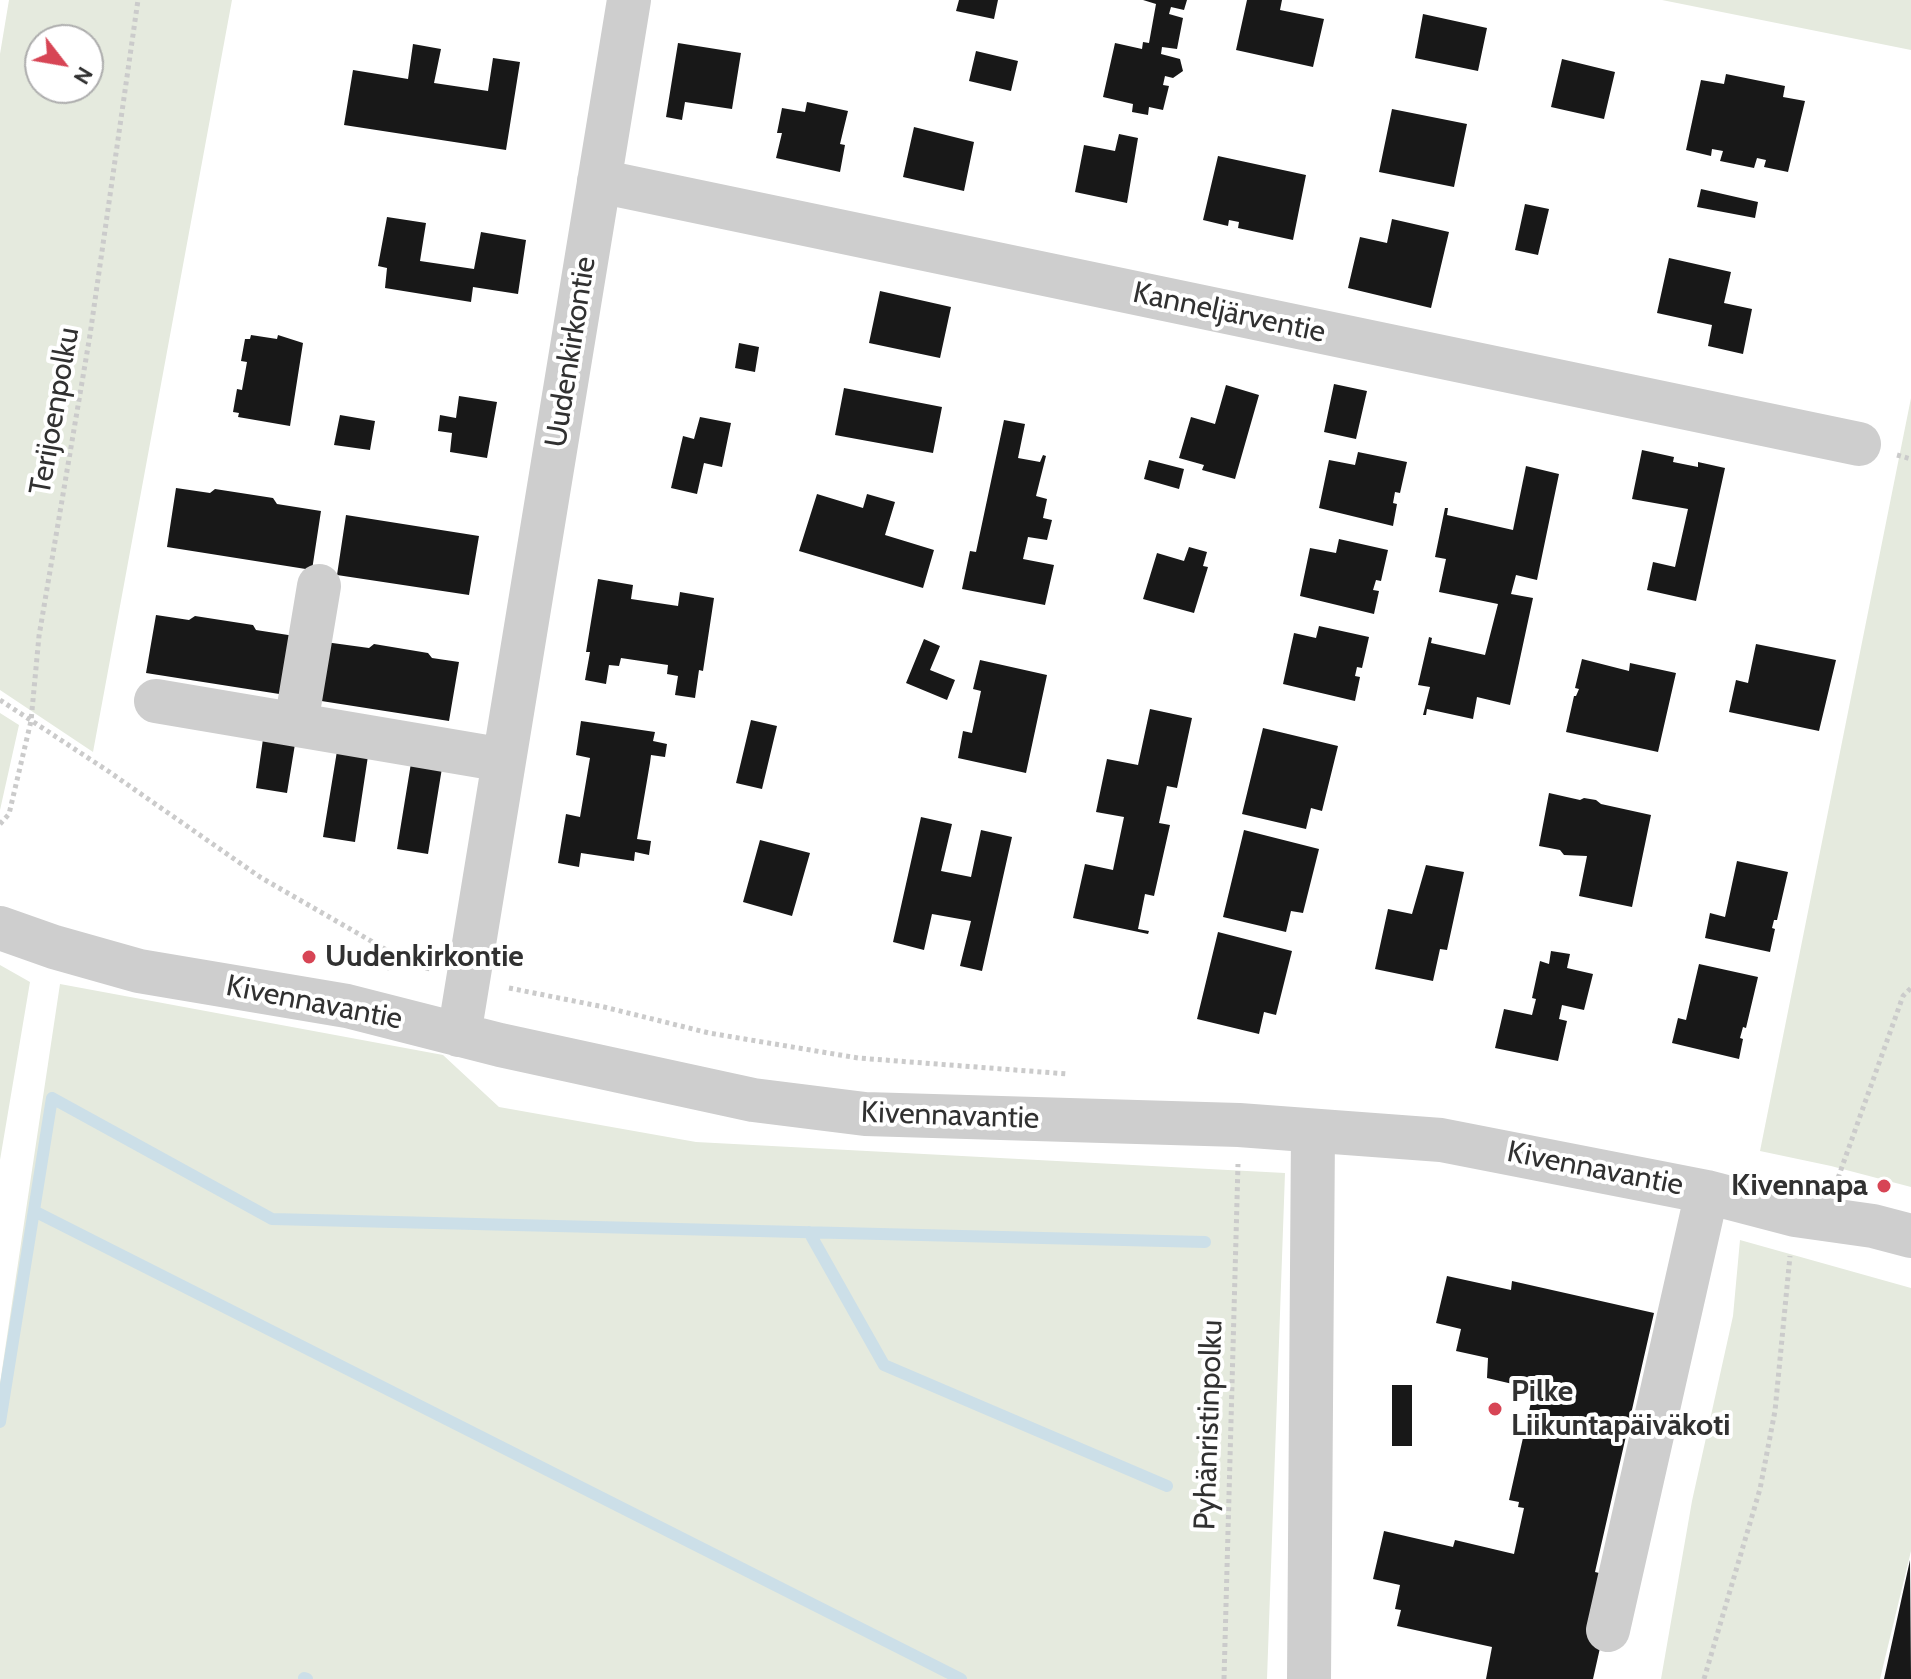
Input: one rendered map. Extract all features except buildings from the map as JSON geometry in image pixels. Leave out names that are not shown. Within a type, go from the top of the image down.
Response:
[{"type":"street","name":"Uudenkirkontie","points":[[459,1035],[629,0]]},
{"type":"street","name":"Kanneljärventie","points":[[599,181],[1859,444]]},
{"type":"street","points":[[296,724],[319,586]]},
{"type":"street","points":[[156,701],[504,760]]},
{"type":"street","name":"Kivennavantie","points":[[0,928],[139,971],[347,1006],[459,1035],[753,1100],[898,1116],[1239,1125],[1441,1140],[1707,1192],[1795,1215],[1873,1226],[1911,1236]]},
{"type":"street","points":[[1309,1679],[1313,1131]]},
{"type":"street","points":[[1608,1630],[1707,1192]]},
{"type":"path","name":"Terijoenpolku","points":[[0,824],[9,814],[31,721],[39,636],[90,335],[138,0]]},
{"type":"path","points":[[0,700],[260,877],[409,963],[467,979],[604,1007],[709,1033],[858,1058],[1083,1076]]},
{"type":"path","points":[[387,968],[409,963]]},
{"type":"path","points":[[1838,1178],[1903,996],[1911,988]]},
{"type":"path","name":"Pyhänristinpolku","points":[[1224,1679],[1238,1171]]},
{"type":"path","points":[[1826,1176],[1854,1181]]},
{"type":"path","points":[[1704,1679],[1760,1489],[1772,1427],[1795,1215]]},
{"type":"shaded area","points":[[9,0],[232,0],[93,752],[0,690],[0,54]]},
{"type":"shaded area","points":[[1662,0],[1911,0],[1911,50]]},
{"type":"shaded area","points":[[1911,398],[1911,1187],[1760,1151]]},
{"type":"shaded area","points":[[0,713],[19,725],[0,810]]},
{"type":"shaded area","points":[[0,965],[30,982],[0,1160]]},
{"type":"shaded area","points":[[60,984],[443,1055],[499,1107],[696,1142],[1285,1173],[1267,1679],[0,1679],[0,1383]]},
{"type":"shaded area","points":[[1740,1240],[1911,1288],[1911,1551],[1880,1679],[1661,1679],[1692,1501],[1733,1316]]},
{"type":"waterway","points":[[0,1422],[52,1098],[272,1219],[1205,1242]]},
{"type":"waterway","points":[[34,1211],[961,1679]]},
{"type":"waterway","points":[[809,1232],[884,1365],[1167,1486]]},
{"type":"place","name":"Uudenkirkontie","points":[[309,957]]},
{"type":"place","name":"Kivennapa","points":[[1884,1186]]},
{"type":"place","name":"Pilke Liikuntapäiväkoti","points":[[1495,1409]]}]
